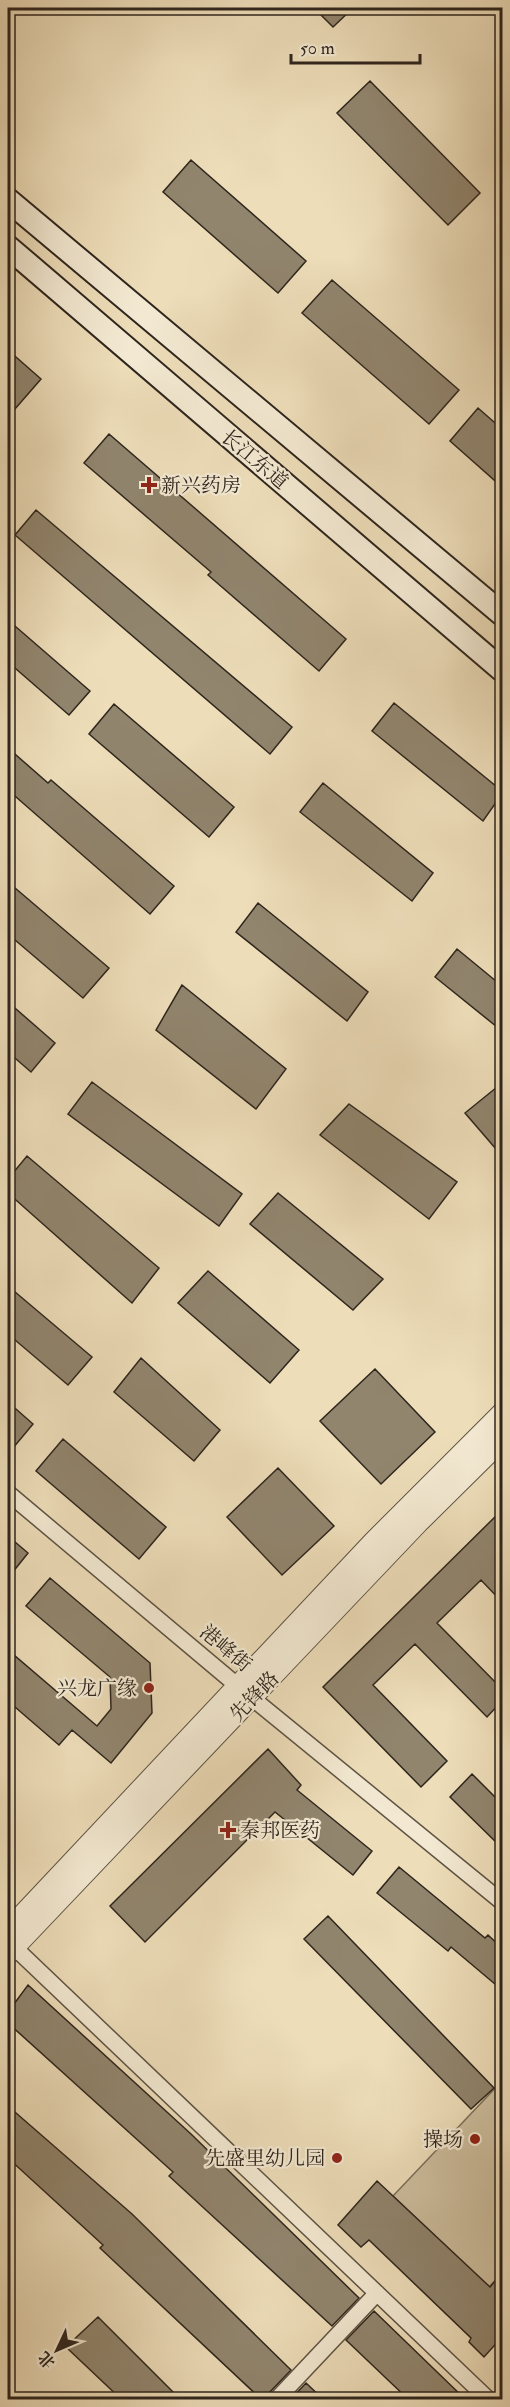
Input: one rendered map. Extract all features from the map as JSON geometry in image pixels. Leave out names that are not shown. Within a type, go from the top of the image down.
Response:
[{"type":"main road","name":"长江东道","points":[[8,200],[502,614]]},
{"type":"main road","name":"长江东道","points":[[8,247],[502,670]]},
{"type":"street","points":[[489,2400],[10,1943],[237,1685],[373,1542],[502,1413]]},
{"type":"street","name":"先锋路","points":[[10,1943],[252,1698],[418,1523],[502,1440]]},
{"type":"street","name":"港峰街","points":[[8,1493],[252,1698],[502,1902]]},
{"type":"street","points":[[276,2400],[377,2293]]},
{"type":"shaded area","name":"操场","points":[[502,2081],[502,2273],[489,2287],[393,2196]]},
{"type":"building","points":[[314,8],[353,8],[333,27]]},
{"type":"building","points":[[370,81],[480,193],[448,225],[337,113]]},
{"type":"building","points":[[191,160],[306,261],[278,293],[163,192]]},
{"type":"building","points":[[332,280],[459,390],[429,424],[302,313]]},
{"type":"building","points":[[8,350],[41,379],[8,417]]},
{"type":"building","points":[[478,408],[502,429],[502,487],[450,441]]},
{"type":"building","points":[[109,434],[346,639],[319,671],[208,575],[211,572],[84,463]]},
{"type":"building","points":[[36,510],[292,727],[270,754],[15,535]]},
{"type":"building","points":[[8,620],[90,691],[69,715],[8,662]]},
{"type":"building","points":[[394,703],[502,791],[483,821],[372,731]]},
{"type":"building","points":[[114,704],[234,807],[209,837],[89,734]]},
{"type":"building","points":[[8,748],[48,783],[51,780],[174,886],[150,914],[8,790]]},
{"type":"building","points":[[323,783],[433,873],[412,901],[300,812]]},
{"type":"building","points":[[8,882],[109,968],[83,998],[8,934]]},
{"type":"building","points":[[258,903],[368,992],[347,1021],[236,932]]},
{"type":"building","points":[[457,949],[502,986],[502,1031],[435,977]]},
{"type":"building","points":[[182,985],[286,1069],[256,1109],[156,1030]]},
{"type":"building","points":[[8,1002],[55,1043],[31,1072],[8,1052]]},
{"type":"building","points":[[92,1082],[242,1194],[219,1226],[68,1114]]},
{"type":"building","points":[[502,1083],[502,1156],[465,1113]]},
{"type":"building","points":[[349,1104],[457,1182],[429,1219],[320,1135]]},
{"type":"building","points":[[27,1156],[159,1268],[132,1303],[8,1193],[8,1179]]},
{"type":"building","points":[[278,1193],[383,1279],[353,1310],[250,1224]]},
{"type":"building","points":[[208,1271],[299,1350],[270,1383],[178,1303]]},
{"type":"building","points":[[8,1286],[92,1357],[68,1385],[8,1334]]},
{"type":"building","points":[[141,1358],[220,1430],[194,1461],[114,1392]]},
{"type":"building","points":[[375,1369],[435,1432],[381,1484],[320,1421]]},
{"type":"building","points":[[8,1402],[33,1424],[8,1454]]},
{"type":"building","points":[[63,1439],[166,1527],[139,1559],[36,1471]]},
{"type":"building","points":[[278,1468],[334,1526],[282,1575],[227,1517]]},
{"type":"building","points":[[502,1510],[502,1602],[481,1580],[437,1623],[502,1689],[502,1701],[487,1717],[415,1644],[373,1685],[447,1761],[421,1787],[323,1687]]},
{"type":"building","points":[[8,1536],[28,1553],[8,1578]]},
{"type":"building","points":[[50,1578],[150,1663],[152,1713],[111,1763],[72,1730],[59,1745],[8,1701],[8,1650],[97,1726],[111,1709],[110,1677],[26,1606]]},
{"type":"building","points":[[268,1749],[301,1785],[297,1790],[372,1851],[353,1875],[275,1812],[145,1942],[110,1906]]},
{"type":"building","points":[[472,1774],[502,1804],[502,1848],[450,1797]]},
{"type":"building","points":[[399,1867],[485,1938],[488,1935],[502,1948],[502,1990],[451,1947],[448,1951],[377,1893]]},
{"type":"building","points":[[328,1916],[494,2088],[471,2109],[304,1939]]},
{"type":"building","points":[[28,1985],[191,2134],[359,2298],[332,2326],[169,2176],[173,2172],[8,2023],[8,2012]]},
{"type":"building","points":[[8,2106],[132,2214],[291,2370],[269,2393],[266,2400],[262,2400],[100,2248],[103,2245],[8,2158]]},
{"type":"building","points":[[377,2181],[490,2287],[502,2273],[502,2337],[484,2357],[469,2342],[471,2338],[369,2240],[361,2247],[338,2225]]},
{"type":"building","points":[[374,2311],[466,2400],[409,2400],[346,2340]]},
{"type":"building","points":[[98,2317],[181,2400],[122,2400],[66,2347]]},
{"type":"building","points":[[306,2383],[324,2400],[290,2400]]},
{"type":"place","name":"新兴药房","points":[[149,485]]},
{"type":"place","name":"兴龙广缘","points":[[149,1688]]},
{"type":"place","name":"秦邦医药","points":[[228,1830]]},
{"type":"place","name":"操场","points":[[475,2139]]},
{"type":"place","name":"先盛里幼儿园","points":[[337,2158]]}]
